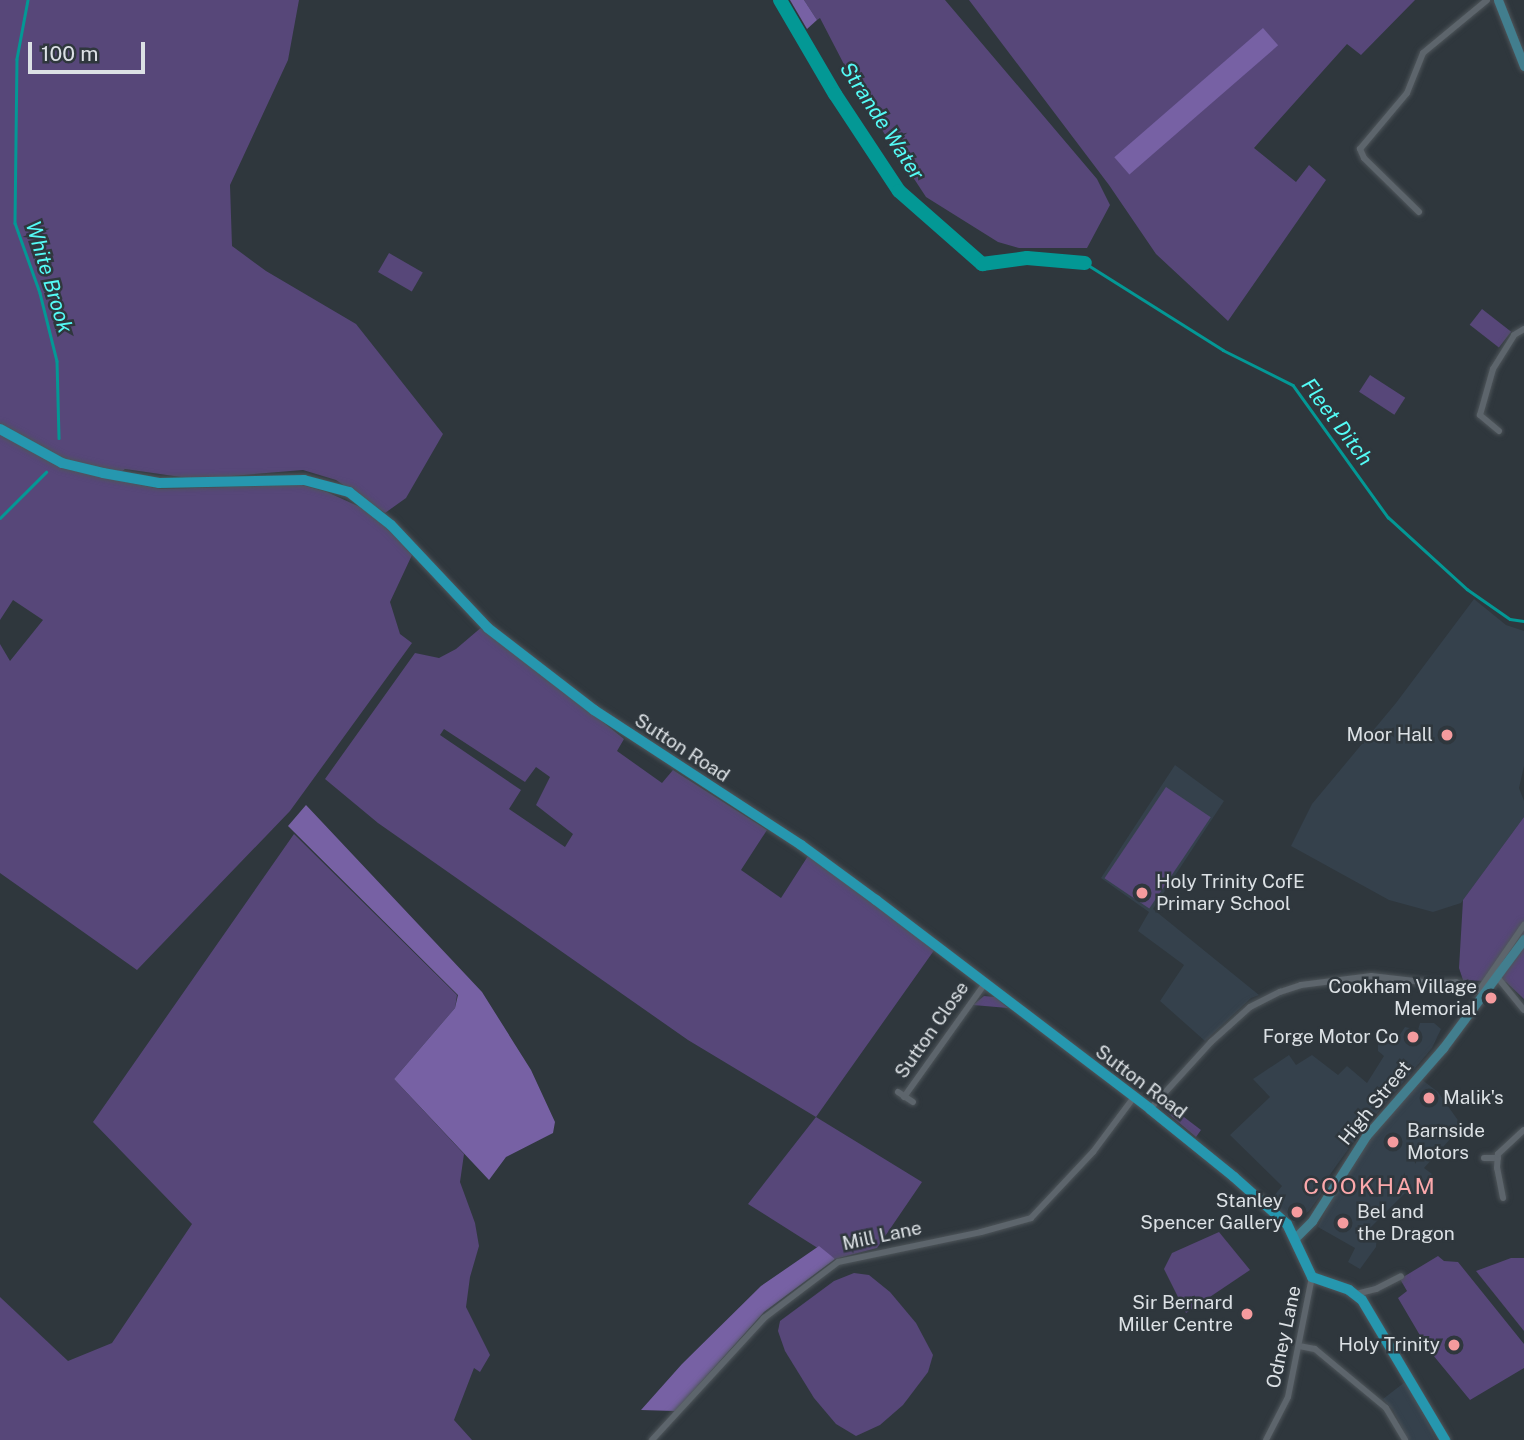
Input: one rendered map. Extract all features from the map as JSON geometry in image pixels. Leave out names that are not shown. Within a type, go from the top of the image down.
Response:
[{"type":"main road","points":[[1498,0],[1524,66]]},
{"type":"main road","name":"Sutton Road","points":[[0,429],[39,453],[84,469],[159,483],[304,480],[349,492],[391,525],[488,628],[594,710],[801,845],[986,982],[1150,1109],[1287,1224],[1296,1237]]},
{"type":"main road","name":"High Street","points":[[1296,1237],[1312,1221],[1366,1136],[1484,991],[1498,978],[1524,940]]},
{"type":"main road","points":[[1296,1237],[1312,1277],[1356,1294],[1445,1440]]},
{"type":"street","points":[[1419,212],[1364,158],[1360,149],[1408,93],[1423,53],[1487,0]]},
{"type":"street","points":[[1500,431],[1480,415],[1493,369],[1514,335],[1524,329]]},
{"type":"street","points":[[1150,1109],[1211,1042],[1250,1007],[1280,992],[1301,985],[1371,976],[1432,983],[1456,982],[1484,991],[1524,925]]},
{"type":"street","points":[[1498,978],[1524,1010]]},
{"type":"street","name":"Sutton Close","points":[[913,1102],[901,1094],[986,982]]},
{"type":"street","name":"Mill Lane","points":[[652,1440],[764,1318],[838,1262],[981,1232],[1031,1217],[1093,1152],[1134,1097]]},
{"type":"street","points":[[1503,1198],[1498,1158],[1509,1142],[1524,1130]]},
{"type":"street","points":[[1483,1158],[1498,1158]]},
{"type":"street","points":[[1356,1294],[1376,1289],[1401,1276]]},
{"type":"street","name":"Odney Lane","points":[[1266,1440],[1288,1396],[1312,1277]]},
{"type":"street","points":[[1298,1346],[1315,1349],[1377,1400],[1392,1415],[1405,1440]]},
{"type":"shaded area","points":[[0,0],[299,0],[288,60],[230,185],[232,246],[266,271],[356,324],[443,434],[406,498],[385,513],[336,480],[303,470],[195,479],[125,469],[112,479],[160,489],[302,485],[327,492],[360,507],[388,529],[412,555],[390,602],[400,634],[412,643],[290,811],[137,970],[0,873],[0,644],[10,661],[43,620],[13,600],[0,620]]},
{"type":"shaded area","points":[[790,0],[804,0],[817,20],[807,29]]},
{"type":"shaded area","points":[[804,0],[945,0],[1097,179],[1110,205],[1087,248],[1019,248],[998,242],[926,197],[863,101],[820,18],[817,20]]},
{"type":"shaded area","points":[[969,0],[1415,0],[1361,55],[1347,44],[1254,148],[1296,182],[1309,165],[1326,180],[1228,321],[1156,254],[1109,185]]},
{"type":"shaded area","points":[[1263,28],[1278,45],[1129,175],[1114,157]]},
{"type":"shaded area","points":[[389,253],[423,272],[412,292],[378,272]]},
{"type":"shaded area","points":[[1482,309],[1511,332],[1499,348],[1470,325]]},
{"type":"shaded area","points":[[1370,375],[1405,398],[1394,415],[1359,392]]},
{"type":"shaded area","name":"Moor Hall","points":[[1474,599],[1506,625],[1524,631],[1524,766],[1519,788],[1524,801],[1524,817],[1461,903],[1433,912],[1389,900],[1291,846],[1312,804],[1396,703]]},
{"type":"shaded area","points":[[483,626],[624,739],[617,751],[662,783],[673,770],[767,830],[741,870],[781,898],[808,856],[935,949],[816,1117],[688,1040],[378,823],[325,779],[415,653],[439,658],[456,649]],"holes":[[[444,729],[525,782],[536,767],[550,777],[536,805],[573,834],[565,847],[509,809],[521,790],[440,735]]]},
{"type":"shaded area","name":"Holy Trinity CofE Primary School","points":[[1175,765],[1224,801],[1153,909],[1259,995],[1251,998],[1205,1041],[1160,1001],[1184,965],[1138,931],[1149,912],[1101,878]]},
{"type":"shaded area","points":[[1166,787],[1211,817],[1149,908],[1104,878]]},
{"type":"shaded area","points":[[306,805],[482,992],[531,1070],[555,1122],[553,1133],[506,1157],[489,1180],[394,1079],[455,1008],[458,995],[288,826]]},
{"type":"shaded area","points":[[1524,817],[1524,999],[1506,982],[1463,980],[1459,968],[1463,900]]},
{"type":"shaded area","points":[[294,834],[457,995],[455,1008],[394,1079],[464,1154],[460,1182],[475,1223],[479,1246],[470,1277],[466,1307],[490,1355],[480,1372],[474,1368],[454,1420],[472,1440],[0,1440],[0,1297],[68,1361],[112,1343],[192,1224],[93,1122]]},
{"type":"shaded area","points":[[984,996],[995,997],[1008,1008],[973,1005]]},
{"type":"shaded area","points":[[1420,1023],[1434,1023],[1441,1029],[1432,1048],[1359,1134],[1324,1183],[1321,1194],[1309,1211],[1294,1222],[1269,1202],[1282,1186],[1230,1135],[1270,1097],[1253,1079],[1289,1055],[1296,1065],[1312,1055],[1338,1075],[1347,1066],[1367,1083],[1384,1056],[1378,1051],[1378,1044],[1388,1030],[1399,1036],[1405,1027],[1418,1030]]},
{"type":"shaded area","points":[[1421,1079],[1438,1092],[1462,1126],[1424,1168],[1432,1174],[1410,1197],[1405,1193],[1370,1228],[1377,1235],[1376,1247],[1360,1269],[1348,1262],[1355,1248],[1318,1227],[1338,1184],[1370,1138]]},
{"type":"shaded area","points":[[1163,1105],[1175,1105],[1180,1114],[1201,1130],[1196,1137],[1164,1110]]},
{"type":"shaded area","points":[[816,1117],[922,1182],[877,1248],[835,1259],[748,1204]]},
{"type":"shaded area","points":[[1219,1232],[1250,1270],[1186,1313],[1164,1269],[1172,1253]]},
{"type":"shaded area","points":[[819,1246],[835,1259],[764,1312],[675,1411],[641,1410],[682,1364],[761,1286]]},
{"type":"shaded area","points":[[1438,1256],[1444,1261],[1458,1262],[1524,1344],[1524,1368],[1470,1400],[1428,1349],[1398,1298],[1407,1291],[1400,1279]]},
{"type":"shaded area","points":[[1511,1258],[1524,1258],[1524,1331],[1476,1271]]},
{"type":"shaded area","points":[[854,1273],[869,1275],[890,1292],[916,1323],[933,1355],[928,1372],[903,1405],[880,1425],[856,1436],[836,1424],[814,1398],[785,1351],[778,1331],[780,1321],[834,1281]]},
{"type":"shaded area","points":[[1405,1382],[1436,1440],[1408,1440],[1393,1410],[1383,1399]]},
{"type":"waterway","name":"White Brook","points":[[28,0],[17,59],[15,223],[40,293],[57,361],[59,438]]},
{"type":"waterway","name":"Strande Water","points":[[780,0],[835,94],[899,191],[982,264],[1027,258],[1085,263]]},
{"type":"waterway","name":"Fleet Ditch","points":[[1085,263],[1223,350],[1293,385],[1388,517],[1467,589],[1510,619],[1524,621]]},
{"type":"waterway","name":"White Brook","points":[[0,518],[46,472]]},
{"type":"place","name":"Moor Hall","points":[[1447,735]]},
{"type":"place","name":"Holy Trinity CofE Primary School","points":[[1142,893]]},
{"type":"place","name":"Cookham Village Memorial","points":[[1491,998]]},
{"type":"place","name":"Forge Motor Co","points":[[1413,1037]]},
{"type":"place","name":"Malik's","points":[[1429,1098]]},
{"type":"place","name":"Barnside Motors","points":[[1393,1142]]},
{"type":"place","name":"Stanley Spencer Gallery","points":[[1297,1212]]},
{"type":"place","name":"Bel and the Dragon","points":[[1343,1223]]},
{"type":"place","name":"Sir Bernard Miller Centre","points":[[1247,1314]]},
{"type":"place","name":"Holy Trinity","points":[[1454,1345]]},
{"type":"district","name":"COOKHAM","points":[[1370,1186]]}]
